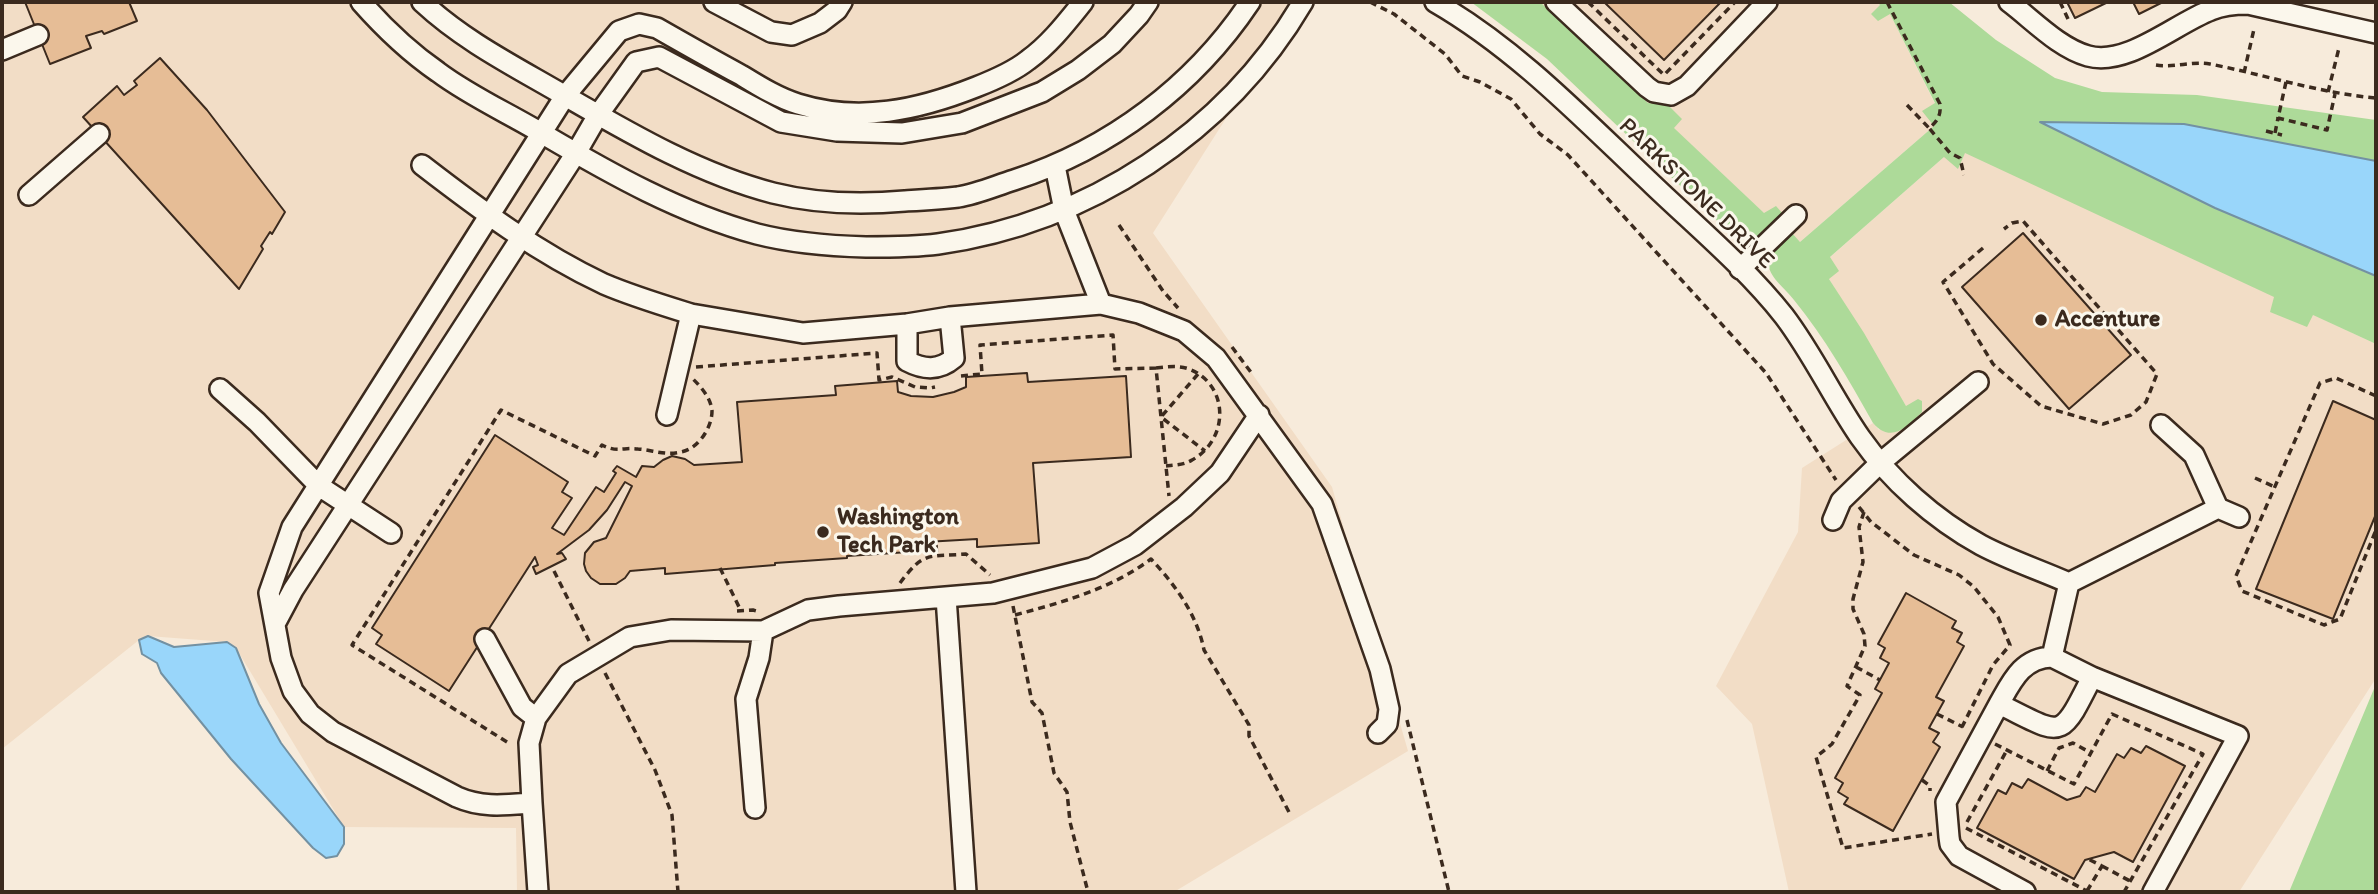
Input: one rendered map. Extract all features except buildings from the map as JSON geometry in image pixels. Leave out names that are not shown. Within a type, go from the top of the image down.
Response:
[{"type":"street","points":[[361,2],[404,46],[440,74],[646,192],[759,234],[799,242],[892,247],[938,244],[998,231],[1064,209],[1104,191],[1145,166],[1192,131],[1230,97],[1262,62],[1303,2]]},
{"type":"street","points":[[422,2],[476,46],[657,147],[726,179],[813,201],[851,205],[959,196],[1055,166],[1105,140],[1156,105],[1211,53],[1250,2]]},
{"type":"street","points":[[714,2],[771,32],[792,36],[820,23],[837,10],[842,2]]},
{"type":"street","points":[[532,803],[489,806],[472,804],[333,732],[310,714],[293,691],[281,657],[269,593],[292,527],[565,96],[619,31],[639,24],[657,28],[761,87],[797,104],[837,111],[876,113],[903,110],[944,99],[996,79],[1027,62],[1050,42],[1083,2]]},
{"type":"street","points":[[276,622],[293,590],[598,115],[636,62],[659,57],[781,122],[802,127],[870,134],[902,132],[962,123],[1042,92],[1078,70],[1112,44],[1148,2]]},
{"type":"street","name":"PARKSTONE DRIVE","points":[[1435,2],[1506,50],[1547,85],[1740,269],[1783,315],[1809,352],[1861,439],[1880,463],[1916,499],[1983,546],[2069,583]]},
{"type":"street","points":[[1556,2],[1647,87],[1661,94],[1671,95],[1687,86],[1767,2]]},
{"type":"street","points":[[2009,2],[2065,46],[2087,56],[2105,59],[2125,53],[2210,10],[2229,5],[2303,9],[2376,33]]},
{"type":"street","points":[[2,50],[38,35]]},
{"type":"street","points":[[996,79],[1007,105]]},
{"type":"street","points":[[29,195],[99,134]]},
{"type":"street","points":[[422,165],[521,238],[603,283],[691,314],[803,333],[1101,304],[1139,313],[1184,331],[1216,358],[1322,504],[1380,669],[1389,709],[1387,724],[1378,733]]},
{"type":"street","points":[[1055,166],[1064,209],[1101,304]]},
{"type":"street","points":[[1740,269],[1796,215]]},
{"type":"street","points":[[667,415],[691,314]]},
{"type":"street","points":[[907,324],[907,361],[916,365],[942,367],[954,358],[950,317]]},
{"type":"street","points":[[1833,520],[1836,510],[1849,493],[1880,463],[1978,382]]},
{"type":"street","points":[[220,389],[257,422],[319,486],[391,533]]},
{"type":"street","points":[[538,892],[529,743],[536,719],[568,674],[631,637],[671,630],[763,631],[808,610],[1010,589],[1092,568],[1135,545],[1184,507],[1220,473],[1259,415]]},
{"type":"street","points":[[2161,425],[2194,455],[2218,508],[2239,517]]},
{"type":"street","points":[[2052,657],[2069,583],[2218,508]]},
{"type":"street","points":[[946,597],[966,892]]},
{"type":"street","points":[[755,808],[746,699],[759,658],[763,631]]},
{"type":"street","points":[[485,639],[522,707],[536,719]]},
{"type":"street","points":[[2025,892],[1959,856],[1950,844],[1946,802],[2021,669],[2035,660],[2052,657],[2092,677],[2238,736],[2153,892]]},
{"type":"street","points":[[1999,704],[2047,728],[2057,729],[2072,717],[2092,677]]},
{"type":"path","points":[[1370,2],[1394,14],[1445,54],[1462,76],[1480,82],[1511,99],[1540,134],[1568,155],[1766,373],[1826,466],[1877,527],[1914,555],[1959,575],[1985,599],[2010,645],[1993,665],[1962,727]]},
{"type":"path","points":[[1588,2],[1664,75],[1735,2]]},
{"type":"path","points":[[1887,2],[1940,104],[1941,112],[1937,121],[1929,128]]},
{"type":"path","points":[[2060,2],[2068,19]]},
{"type":"path","points":[[2244,73],[2254,29]]},
{"type":"path","points":[[2328,92],[2339,48]]},
{"type":"path","points":[[2156,65],[2169,67],[2201,63],[2328,92],[2376,98]]},
{"type":"path","points":[[2275,134],[2286,82]]},
{"type":"path","points":[[2278,118],[2327,130],[2335,93]]},
{"type":"path","points":[[1908,104],[1950,153],[1960,158],[1964,174]]},
{"type":"path","points":[[2266,131],[2282,135]]},
{"type":"path","points":[[1983,248],[1944,282],[1993,364],[2041,406],[2104,424],[2131,415],[2146,402],[2157,374],[2023,221],[2012,223],[2004,229]]},
{"type":"path","points":[[2072,288],[2077,283]]},
{"type":"path","points":[[953,379],[982,374],[980,345],[1113,335],[1115,369],[1175,366],[1198,374],[1215,390],[1220,406],[1217,435],[1205,451],[1190,462],[1166,467]]},
{"type":"path","points":[[690,368],[877,353],[879,380],[891,377],[915,387],[930,388],[938,385]]},
{"type":"path","points":[[1156,368],[1170,507]]},
{"type":"path","points":[[1161,416],[1198,374]]},
{"type":"path","points":[[507,742],[352,645],[501,410],[595,456],[601,445],[613,451],[635,448],[664,454],[683,452],[700,441],[706,432],[712,411],[703,388],[690,375]]},
{"type":"path","points":[[2376,396],[2336,378],[2320,383],[2236,576],[2242,592],[2324,625],[2340,619],[2376,530]]},
{"type":"path","points":[[1161,416],[1205,451]]},
{"type":"path","points":[[2255,478],[2275,487]]},
{"type":"path","points":[[1864,512],[1859,527],[1863,562],[1853,609],[1864,634],[1865,646],[1847,686],[1860,695],[1832,744],[1816,757],[1843,848],[1932,835],[1932,822]]},
{"type":"path","points":[[936,545],[937,556]]},
{"type":"path","points":[[1015,615],[1091,592],[1151,559],[1174,584],[1189,609],[1204,650],[1249,725],[1249,736],[1290,814]]},
{"type":"path","points":[[720,568],[741,611]]},
{"type":"path","points":[[554,571],[655,769],[672,815],[678,892]]},
{"type":"path","points":[[1010,589],[1032,702],[1042,713],[1054,773],[1067,792],[1070,822],[1088,892]]},
{"type":"path","points":[[1856,667],[1880,680]]},
{"type":"path","points":[[2102,866],[2088,892],[1964,827],[2007,750],[2074,784],[2112,715],[2203,754],[2124,892]]},
{"type":"path","points":[[2047,771],[2059,748],[2073,743],[2091,753]]},
{"type":"path","points":[[1922,780],[1930,786],[1930,798]]},
{"type":"path","points":[[2088,859],[2130,881]]},
{"type":"shaded area","points":[[2,2],[1300,2],[1153,233],[1332,487],[1408,751],[1174,892],[517,892],[516,828],[344,827],[236,648],[227,642],[148,636],[139,640],[2,749]]},
{"type":"shaded area","points":[[1540,2],[1876,2],[1890,14],[1935,104],[1934,126],[1800,242],[1764,214]]},
{"type":"shaded area","points":[[1965,152],[2376,344],[2376,678],[2239,892],[1789,892],[1752,724],[1716,686],[1798,532],[1802,468],[1873,423],[1879,430],[1906,406],[1829,279],[1829,258],[1944,157]]},
{"type":"green space","points":[[1471,2],[1540,2],[1648,103],[1668,105],[1682,119],[1674,128],[1764,213],[1776,206],[1783,214],[1754,238],[1747,240],[1732,235],[1547,59]]},
{"type":"green space","points":[[1877,2],[1949,2],[1996,40],[2055,78],[2102,92],[2197,95],[2376,120],[2376,161],[2184,124],[2360,270],[2376,276],[2376,344],[2313,315],[2307,327],[2270,312],[2274,297],[1965,153],[1958,169],[1944,157],[1830,257],[1839,271],[1829,279],[1906,406],[1918,399],[1922,401],[1922,412],[1905,428],[1892,433],[1880,429],[1873,423],[1816,329],[1774,277],[1768,261],[1773,248],[1791,232],[1800,242],[1934,126],[1922,111],[1935,103],[1890,14],[1878,21],[1871,14],[1880,5]]},
{"type":"green space","points":[[2376,684],[2376,892],[2289,892]]},
{"type":"water","points":[[2040,122],[2184,124],[2376,161],[2376,276],[2215,208]]},
{"type":"water","points":[[148,636],[174,647],[227,642],[236,648],[259,704],[281,743],[344,827],[344,844],[337,856],[326,858],[313,848],[231,759],[161,673],[157,663],[142,654],[139,640]]},
{"type":"place","name":"Accenture","points":[[2041,320]]},
{"type":"place","name":"Washington Tech Park","points":[[823,532]]}]
